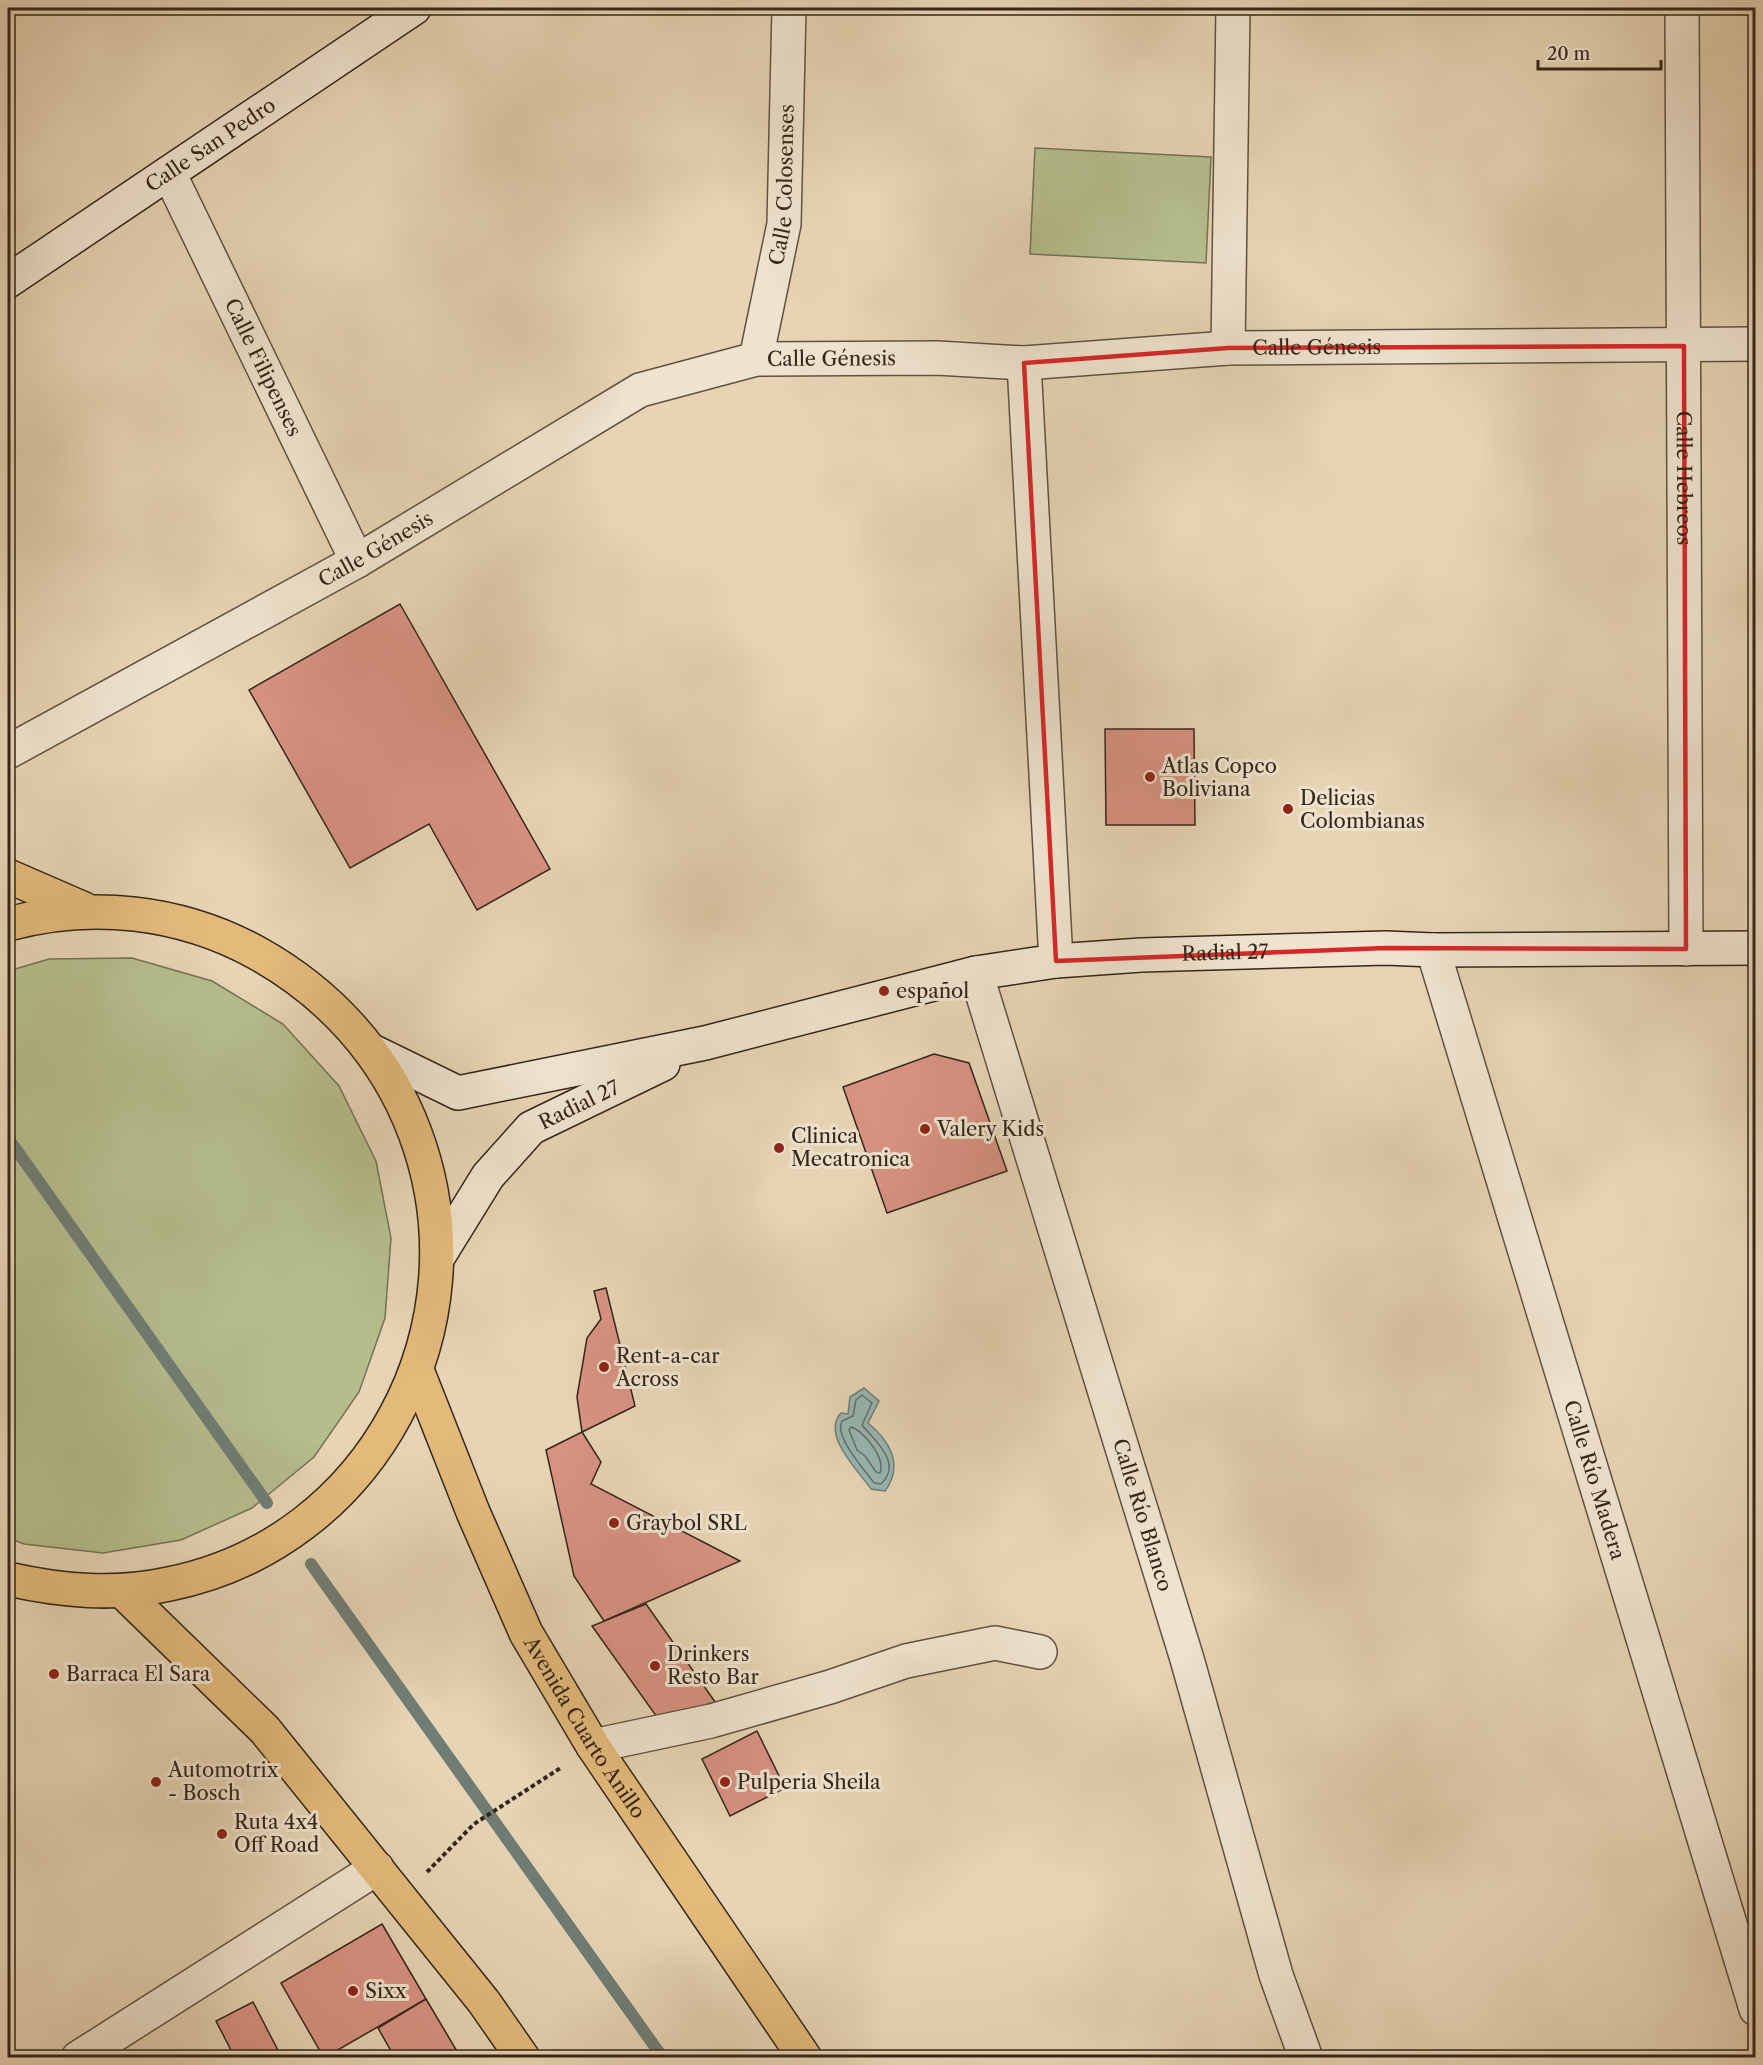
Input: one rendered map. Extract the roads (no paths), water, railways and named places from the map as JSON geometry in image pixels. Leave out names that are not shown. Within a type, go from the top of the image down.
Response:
[{"type":"highway","points":[[8,876],[91,912]]},
{"type":"highway","points":[[8,924],[44,916],[91,912],[145,915],[171,920],[222,936],[247,947],[293,974],[315,991],[353,1028],[400,1097],[421,1148],[433,1202],[438,1257],[432,1314],[417,1370],[397,1414],[371,1455],[340,1492],[302,1524],[262,1551],[217,1571],[170,1584],[122,1591],[65,1590],[8,1578]]},
{"type":"highway","name":"Avenida Cuarto Anillo","points":[[417,1370],[473,1512],[526,1633],[593,1746],[805,2058]]},
{"type":"highway","points":[[122,1591],[265,1730],[484,2002],[523,2058]]},
{"type":"street","name":"Calle San Pedro","points":[[8,281],[414,8]]},
{"type":"street","name":"Calle Colosenses","points":[[756,359],[784,224],[789,8]]},
{"type":"street","points":[[1228,348],[1233,8]]},
{"type":"street","name":"Calle Hebreos","points":[[1682,8],[1686,949]]},
{"type":"street","name":"Calle Filipenses","points":[[169,173],[357,561]]},
{"type":"street","name":"Calle Génesis","points":[[8,752],[357,561],[640,390],[756,359],[937,358],[1024,363],[1228,348],[1755,344]]},
{"type":"street","points":[[1024,363],[1056,961]]},
{"type":"street","name":"Radial 27","points":[[370,1050],[458,1093],[705,1043],[976,973],[1056,961],[1141,955],[1363,948],[1433,950],[1755,948]]},
{"type":"street","name":"Calle Río Madera","points":[[1433,950],[1755,2009]]},
{"type":"street","name":"Calle Río Blanco","points":[[976,973],[1183,1648],[1276,1975],[1306,2058]]},
{"type":"street","name":"Radial 27","points":[[438,1257],[488,1176],[531,1128],[705,1043]]},
{"type":"street","points":[[593,1746],[711,1721],[830,1688],[906,1661],[995,1643],[1040,1652]]},
{"type":"street","points":[[78,2058],[316,1909],[377,1868]]},
{"type":"water","points":[[864,1388],[879,1401],[868,1423],[883,1438],[894,1463],[891,1481],[885,1491],[871,1489],[844,1452],[835,1431],[836,1422],[841,1413],[848,1414],[850,1397]]},
{"type":"waterway","points":[[8,1138],[267,1503]]},
{"type":"waterway","points":[[311,1564],[663,2058]]},
{"type":"place","name":"Atlas Copco Boliviana","points":[[1150,777]]},
{"type":"place","name":"Delicias Colombianas","points":[[1288,809]]},
{"type":"place","name":"español","points":[[884,991]]},
{"type":"place","name":"Valery Kids","points":[[925,1129]]},
{"type":"place","name":"Clinica Mecatronica","points":[[779,1148]]},
{"type":"place","name":"Rent-a-car Across","points":[[604,1367]]},
{"type":"place","name":"Graybol SRL","points":[[614,1523]]},
{"type":"place","name":"Drinkers Resto Bar","points":[[655,1666]]},
{"type":"place","name":"Barraca El Sara","points":[[54,1674]]},
{"type":"place","name":"Automotrix - Bosch","points":[[156,1782]]},
{"type":"place","name":"Pulperia Sheila","points":[[725,1782]]},
{"type":"place","name":"Ruta 4x4 Off Road","points":[[222,1834]]},
{"type":"place","name":"Sixx","points":[[353,1991]]}]
